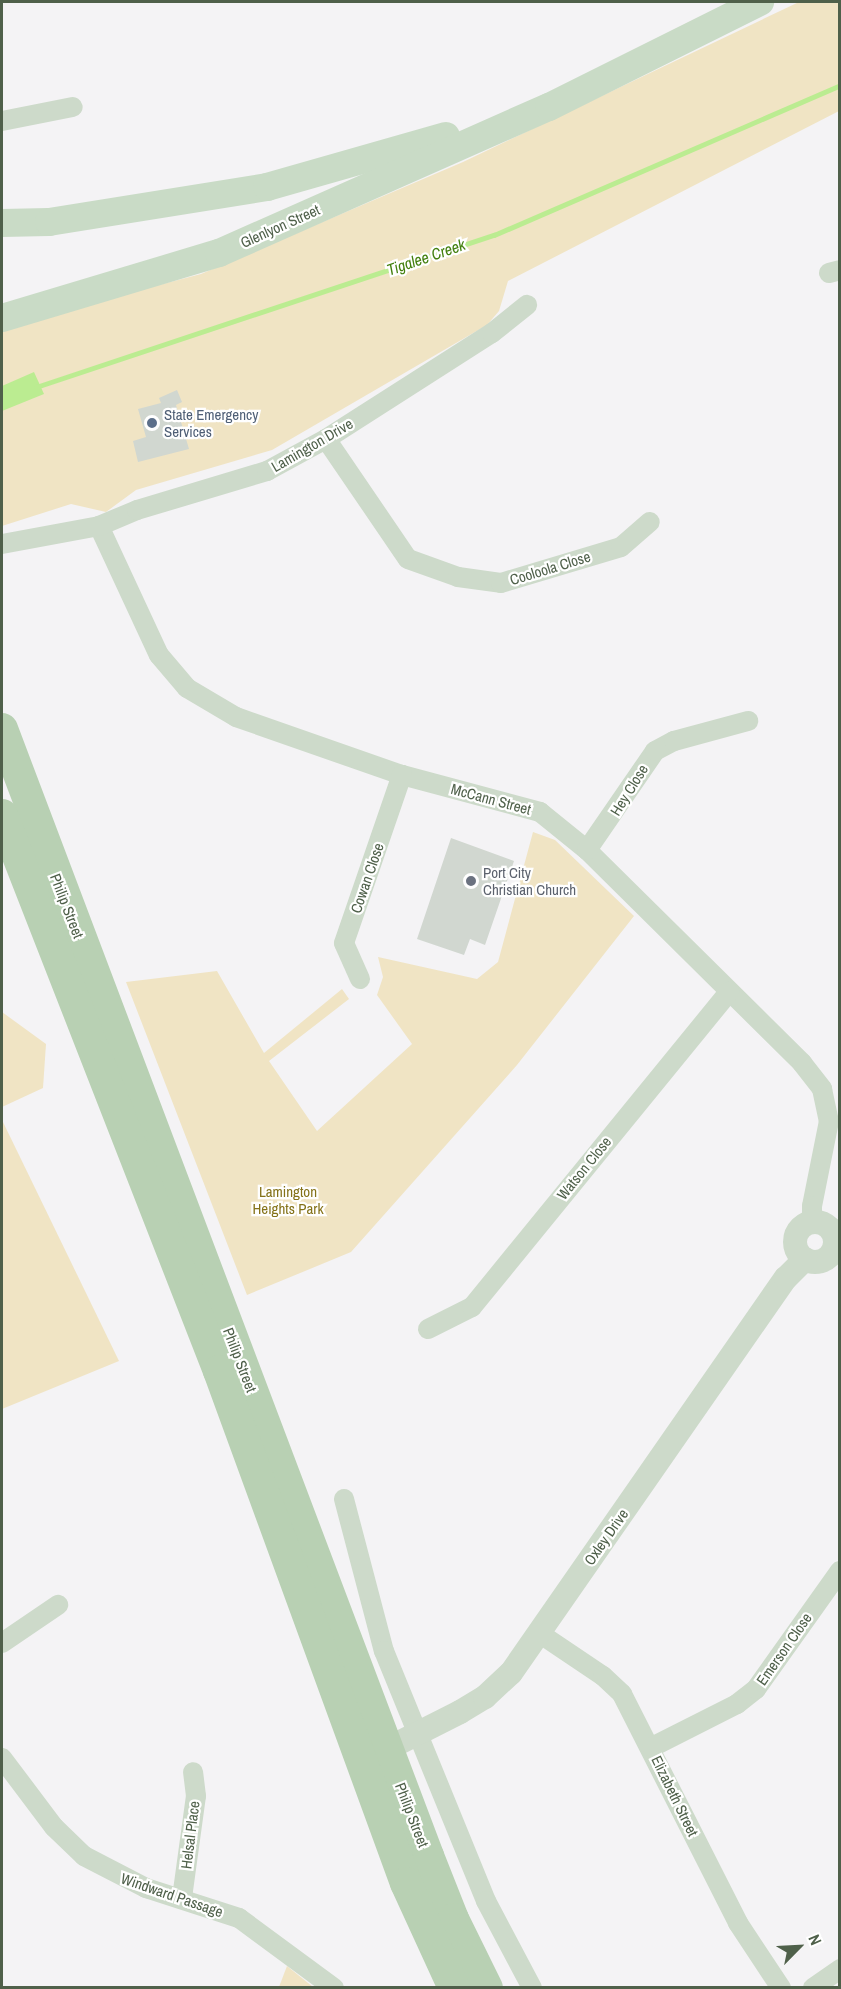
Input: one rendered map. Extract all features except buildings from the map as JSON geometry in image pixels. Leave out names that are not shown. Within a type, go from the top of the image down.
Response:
[{"type":"main road","name":"Glenlyon Street","points":[[2,318],[219,253],[549,107],[760,2]]},
{"type":"main road","name":"Glenlyon Street","points":[[2,223],[49,222],[267,187],[549,107]]},
{"type":"main road","name":"Philip Street","points":[[2,729],[453,1919],[487,1988]]},
{"type":"main road","name":"Philip Street","points":[[2,815],[219,1371],[360,1761],[423,1924],[454,1988]]},
{"type":"street","points":[[2,121],[73,107]]},
{"type":"street","name":"Lamington Drive","points":[[2,544],[99,526],[137,510],[267,471],[326,439],[492,333],[527,305]]},
{"type":"street","name":"Cooloola Close","points":[[326,439],[408,559],[458,577],[501,584],[621,547],[650,522]]},
{"type":"street","name":"McCann Street","points":[[99,526],[159,655],[187,688],[236,717],[402,775],[540,812],[587,850],[834,1095],[812,1206],[812,1223]]},
{"type":"street","name":"Hey Close","points":[[587,850],[655,751],[674,741],[748,721]]},
{"type":"street","name":"Cowan Close","points":[[360,979],[344,944],[402,775]]},
{"type":"street","name":"Watson Close","points":[[428,1329],[472,1307],[729,992]]},
{"type":"street","points":[[812,1223],[828,1227],[837,1241],[826,1259],[805,1259],[797,1249],[797,1235],[812,1223]]},
{"type":"street","name":"Oxley Drive","points":[[360,1761],[416,1736],[485,1697],[511,1673],[786,1278],[805,1259]]},
{"type":"street","points":[[344,1499],[384,1651],[416,1736],[486,1901],[532,1988]]},
{"type":"street","name":"Emerson Close","points":[[652,1748],[737,1704],[756,1689],[840,1571]]},
{"type":"street","points":[[2,1643],[58,1605]]},
{"type":"street","name":"Elizabeth Street","points":[[539,1633],[603,1676],[622,1694],[652,1748],[729,1906],[780,1988]]},
{"type":"street","name":"Windward Passage","points":[[2,1758],[54,1827],[84,1856],[146,1888],[239,1918],[334,1988]]},
{"type":"street","name":"Helsal Place","points":[[182,1898],[196,1797],[193,1772]]},
{"type":"street","points":[[813,1988],[840,1969]]},
{"type":"green space","points":[[799,2],[839,2],[839,111],[508,281],[499,311],[487,325],[272,450],[136,490],[106,512],[71,504],[2,526],[2,326],[201,274],[463,162]]},
{"type":"green space","name":"Lamington Heights Park","points":[[533,832],[555,840],[634,916],[517,1065],[351,1252],[247,1295],[126,982],[217,971],[264,1053],[342,989],[349,999],[269,1061],[317,1131],[412,1044],[377,995],[383,977],[378,957],[477,979],[498,962]]},
{"type":"green space","points":[[2,1012],[46,1044],[43,1088],[2,1107]]},
{"type":"green space","points":[[2,1120],[119,1361],[2,1409]]},
{"type":"green space","points":[[287,1966],[313,1987],[279,1987]]},
{"type":"shaded area","points":[[34,372],[44,394],[2,411],[2,386]]},
{"type":"waterway","name":"Tigalee Creek","points":[[36,387],[494,235],[840,85]]},
{"type":"place","name":"State Emergency Services","points":[[152,423]]},
{"type":"place","name":"Port City Christian Church","points":[[471,881]]}]
